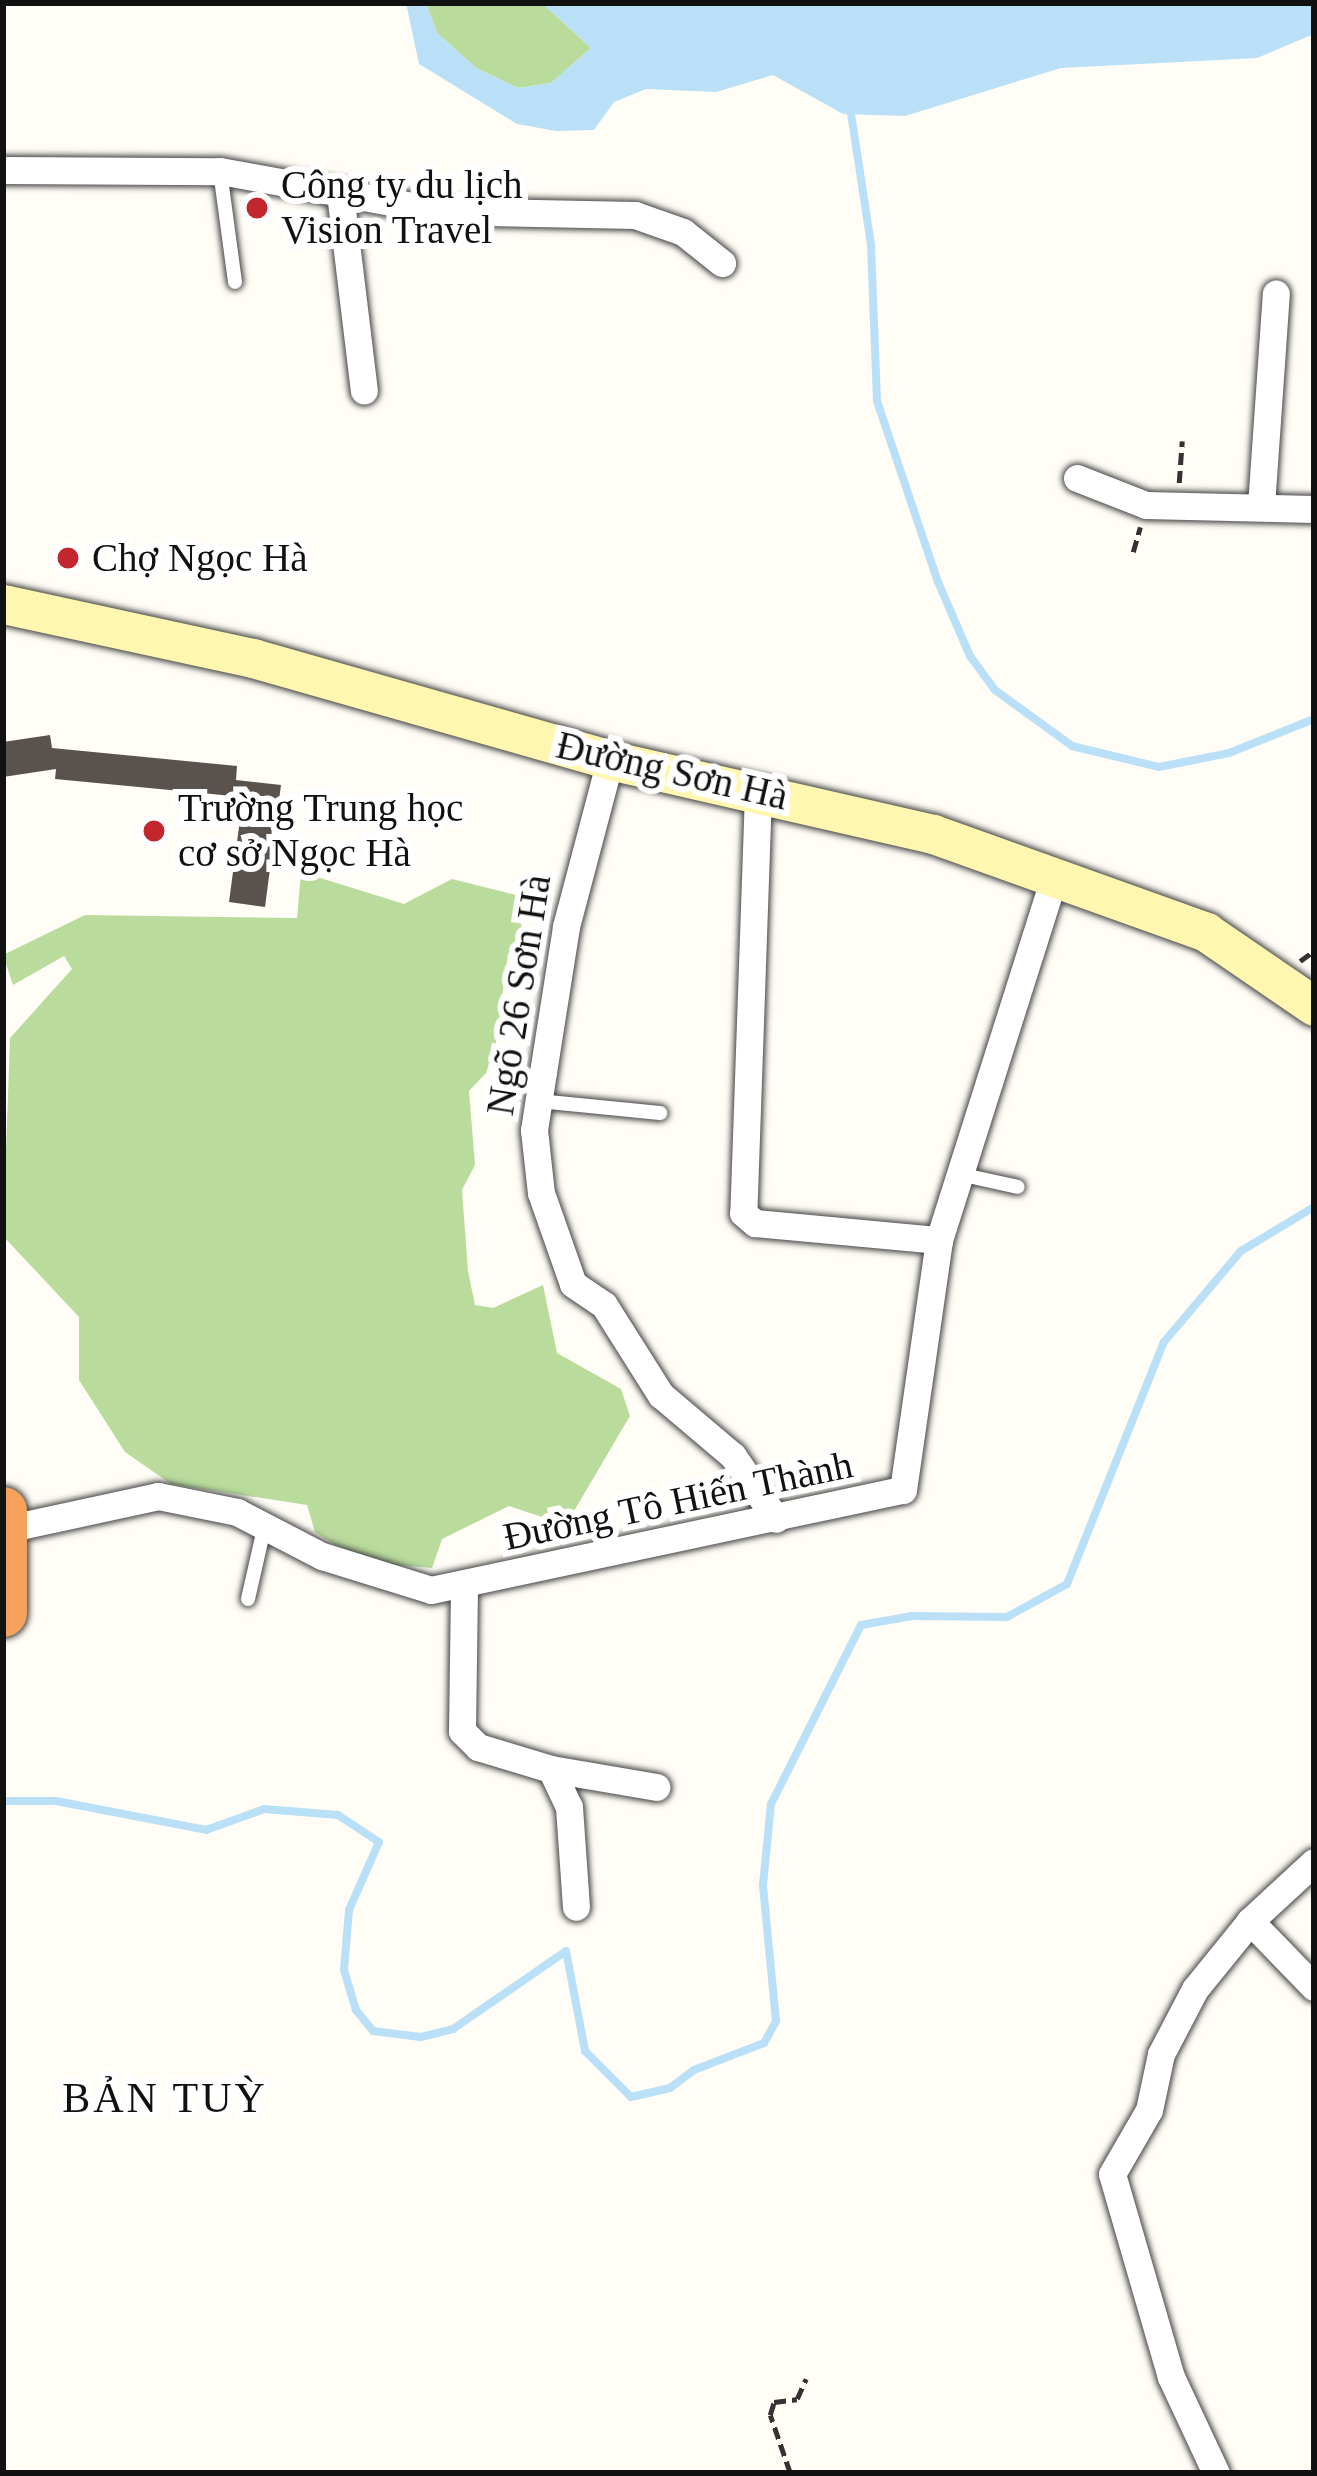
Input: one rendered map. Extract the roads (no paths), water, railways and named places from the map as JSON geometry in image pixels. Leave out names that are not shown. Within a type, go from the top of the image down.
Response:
[{"type":"highway","points":[[3,1613],[4,1520]]},
{"type":"street","points":[[3,170],[220,171],[440,211],[635,215],[683,232],[722,263]]},
{"type":"street","points":[[340,193],[364,391]]},
{"type":"street","points":[[1261,506],[1276,294]]},
{"type":"street","points":[[1077,478],[1130,500],[1314,508]]},
{"type":"street","name":"Đường Sơn Hà","points":[[3,604],[253,658],[610,760],[933,834],[1206,932],[1314,1006]]},
{"type":"street","name":"Ngõ 26 Sơn Hà","points":[[610,760],[566,927],[538,1101],[536,1157],[564,1272],[604,1305],[661,1395],[733,1456],[776,1519]]},
{"type":"street","points":[[758,793],[743,1213],[755,1223],[939,1240]]},
{"type":"street","name":"Đường Tô Hiến Thành","points":[[4,1520],[158,1496],[213,1504],[390,1583],[464,1588],[903,1490],[939,1240],[1053,880]]},
{"type":"street","points":[[464,1588],[462,1731],[478,1747],[551,1769],[656,1787]]},
{"type":"street","points":[[551,1769],[569,1807],[576,1907]]},
{"type":"street","points":[[1216,2473],[1171,2378],[1112,2174],[1149,2110],[1173,2025],[1250,1921],[1314,1862]]},
{"type":"street","points":[[1250,1921],[1314,1987]]},
{"type":"lane","points":[[220,171],[235,282]]},
{"type":"lane","points":[[538,1101],[660,1114]]},
{"type":"lane","points":[[959,1174],[1018,1187]]},
{"type":"lane","points":[[248,1599],[265,1524]]},
{"type":"water","points":[[406,3],[426,3],[437,33],[476,68],[518,88],[551,83],[591,48],[542,3],[1314,3],[1314,34],[1257,58],[1061,68],[905,116],[843,114],[773,75],[716,92],[646,89],[614,102],[594,130],[556,131],[517,124],[419,64]]},
{"type":"waterway","points":[[850,107],[871,245],[877,401],[938,582],[970,656],[995,690],[1072,746],[1159,767],[1229,753],[1314,719]]},
{"type":"waterway","points":[[3,1801],[56,1801],[206,1830],[264,1809],[338,1815],[379,1842],[349,1910],[344,1970],[356,2010],[373,2031],[421,2037],[453,2029],[566,1951],[585,2051],[631,2097],[670,2088],[694,2070],[764,2043],[776,2021],[763,1885],[771,1804],[861,1625],[912,1616],[1007,1617],[1067,1584],[1164,1342],[1241,1251],[1314,1207]]},
{"type":"place","name":"Công ty du lịch Vision Travel","points":[[257,208]]},
{"type":"place","name":"Chợ Ngọc Hà","points":[[68,558]]},
{"type":"place","name":"Trường Trung học cơ sở Ngọc Hà","points":[[154,831]]},
{"type":"district","name":"BẢN TUỲ","points":[[165,2098]]}]
